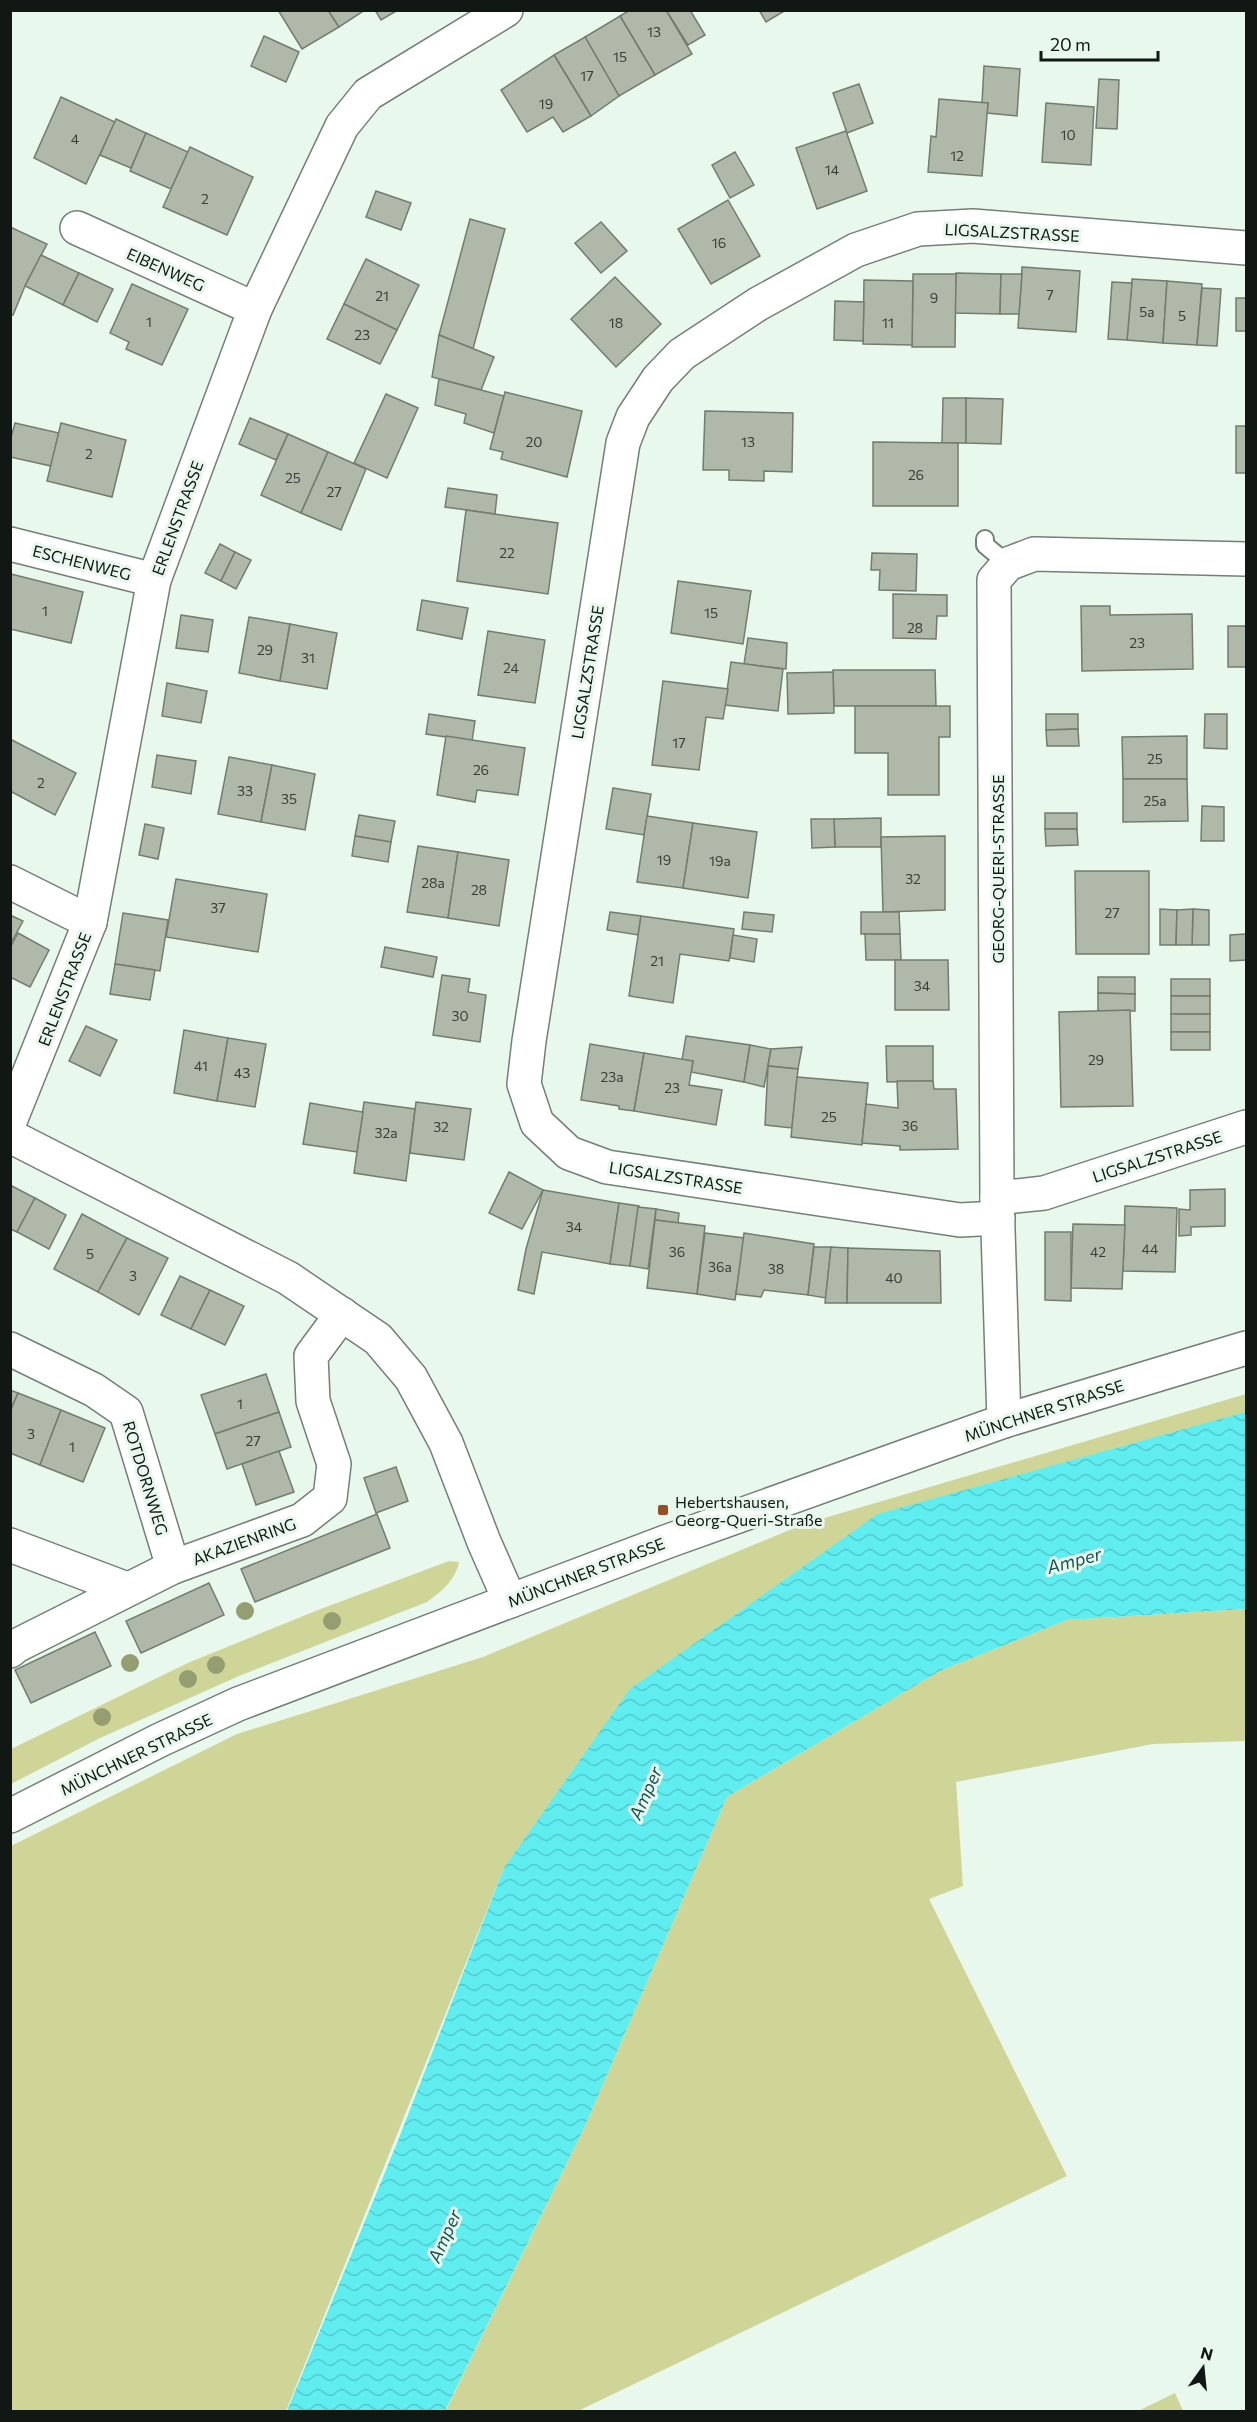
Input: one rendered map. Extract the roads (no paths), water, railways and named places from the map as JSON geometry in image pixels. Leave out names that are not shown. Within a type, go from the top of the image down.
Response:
[{"type":"street","name":"ERLENSTRASSE","points":[[10,1121],[90,922],[154,580],[255,309],[342,126],[368,94],[506,10]]},
{"type":"street","name":"LIGSALZSTRASSE","points":[[1246,248],[973,226],[918,229],[856,250],[758,304],[682,354],[658,379],[633,417],[622,443],[524,1084],[537,1123],[569,1154],[607,1167],[960,1220],[1246,1127]]},
{"type":"street","name":"EIBENWEG","points":[[77,228],[255,309]]},
{"type":"street","name":"ESCHENWEG","points":[[10,544],[154,580]]},
{"type":"street","points":[[1008,564],[1034,554],[1246,559]]},
{"type":"street","name":"GEORG-QUERI-STRASSE","points":[[1004,1421],[998,1208],[994,580],[1008,564]]},
{"type":"street","points":[[10,882],[90,922]]},
{"type":"street","points":[[10,1136],[288,1278],[378,1339],[411,1378],[446,1443],[484,1542],[510,1601]]},
{"type":"street","name":"AKAZIENRING","points":[[10,1651],[173,1567],[302,1520],[330,1498],[334,1464],[312,1401],[311,1356],[342,1314]]},
{"type":"street","name":"MÜNCHNER STRASSE","points":[[10,1816],[160,1740],[238,1704],[671,1540],[1004,1421],[1246,1348]]},
{"type":"street","name":"ROTDORNWEG","points":[[10,1349],[94,1390],[126,1412],[173,1567]]},
{"type":"street","points":[[10,1545],[127,1589]]},
{"type":"lane","points":[[985,539],[986,545],[1008,564]]},
{"type":"water","name":"Amper","points":[[1246,1412],[1246,1609],[1067,1620],[940,1671],[727,1797],[585,2126],[445,2411],[287,2411],[397,2143],[504,1868],[630,1689],[878,1514]]},
{"type":"place","name":"Hebertshausen, Georg-Queri-Straße","points":[[663,1510]]}]
